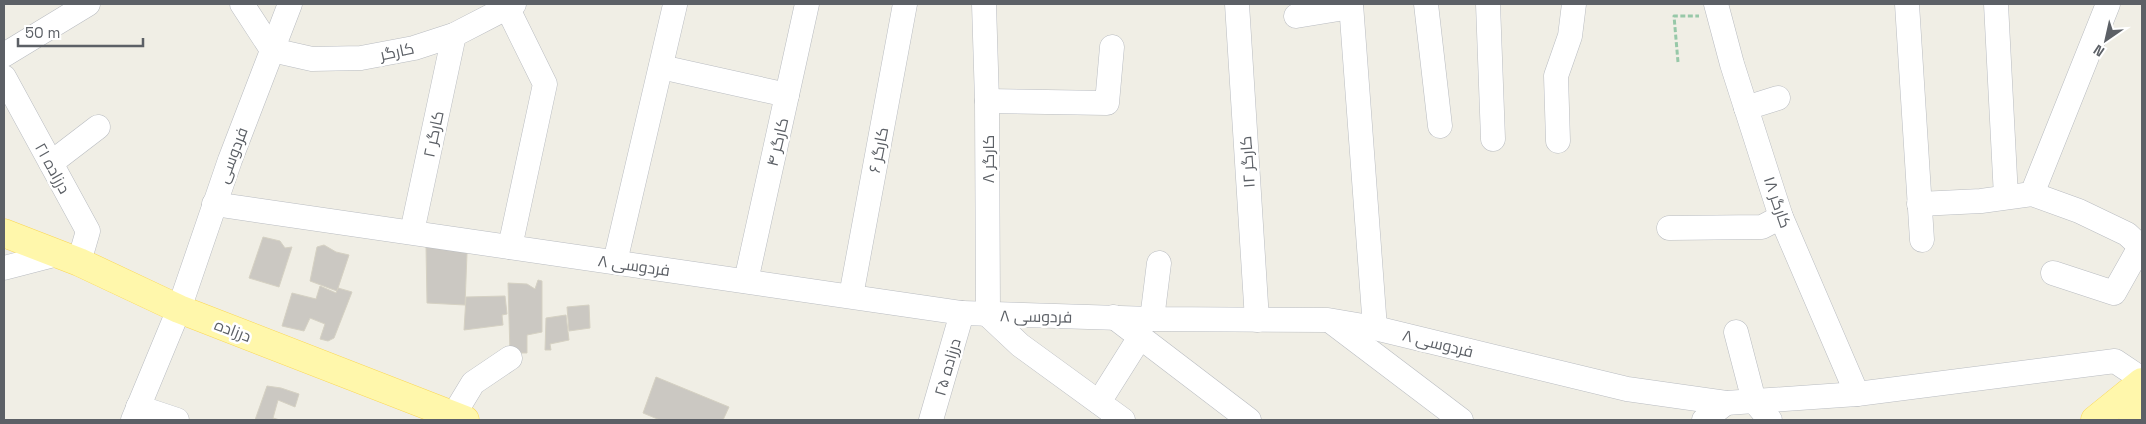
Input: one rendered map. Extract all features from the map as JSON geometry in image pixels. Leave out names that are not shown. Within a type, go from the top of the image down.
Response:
[{"type":"main road","name":"درزاده","points":[[4,233],[68,258],[179,308],[459,418]]},
{"type":"main road","points":[[2094,420],[2142,380]]},
{"type":"main road","points":[[2133,420],[2142,413]]},
{"type":"street","points":[[4,55],[88,4]]},
{"type":"street","points":[[242,4],[272,50]]},
{"type":"street","name":"فردوسی","points":[[135,413],[179,308],[214,204],[290,4]]},
{"type":"street","name":"کارگر ۴","points":[[746,281],[807,4]]},
{"type":"street","name":"کارگر ۶","points":[[851,296],[905,4]]},
{"type":"street","name":"کارگر ۸","points":[[984,4],[987,101],[988,315]]},
{"type":"street","name":"کارگر ۱۲","points":[[1238,4],[1257,320]]},
{"type":"street","points":[[1426,4],[1440,126]]},
{"type":"street","points":[[1488,4],[1493,138]]},
{"type":"street","points":[[1558,141],[1556,76],[1570,36],[1574,4]]},
{"type":"street","points":[[1907,4],[1922,240]]},
{"type":"street","points":[[1996,4],[2006,196]]},
{"type":"street","points":[[2032,194],[2108,4]]},
{"type":"street","points":[[615,262],[676,5]]},
{"type":"street","points":[[510,247],[545,84],[511,6]]},
{"type":"street","name":"کارگر","points":[[272,50],[312,59],[361,58],[414,48],[454,35],[511,6]]},
{"type":"street","points":[[1296,16],[1351,6],[1375,328]]},
{"type":"street","name":"کارگر ۱۸","points":[[1718,10],[1746,108],[1781,217],[1857,394]]},
{"type":"street","name":"کارگر ۲","points":[[412,232],[454,35]]},
{"type":"street","points":[[987,101],[1107,103],[1112,47]]},
{"type":"street","points":[[661,66],[787,95]]},
{"type":"street","name":"درزاده ۲۱","points":[[4,77],[88,231],[68,258]]},
{"type":"street","points":[[1746,108],[1778,98]]},
{"type":"street","points":[[50,163],[98,127]]},
{"type":"street","points":[[1920,204],[1981,201],[2006,196],[2032,194],[2079,211],[2127,234],[2141,248],[2114,293],[2053,273]]},
{"type":"street","name":"فردوسی ۸","points":[[214,204],[851,296],[962,314],[1114,318],[1146,328],[1257,320],[1328,320],[1375,328],[1627,390],[1726,402],[1857,394],[2115,361],[2142,380]]},
{"type":"street","points":[[1669,228],[1762,227],[1781,217]]},
{"type":"street","points":[[4,268],[68,258]]},
{"type":"street","points":[[1099,402],[1146,328],[1159,263]]},
{"type":"street","name":"درزاده ۲۵","points":[[931,420],[962,314]]},
{"type":"street","points":[[988,315],[1020,345],[1123,420]]},
{"type":"street","points":[[1328,320],[1460,420]]},
{"type":"street","points":[[1146,328],[1249,420]]},
{"type":"street","points":[[1736,332],[1754,401],[1770,420]]},
{"type":"street","points":[[459,418],[473,383],[510,358]]},
{"type":"street","points":[[1704,420],[1726,402]]},
{"type":"street","points":[[135,413],[177,420]]},
{"type":"path","points":[[1678,62],[1674,16],[1718,10]]},
{"type":"building","points":[[263,237],[280,241],[285,248],[292,247],[279,287],[249,278]]},
{"type":"building","points":[[324,245],[336,252],[349,255],[337,291],[310,281],[317,247]]},
{"type":"building","points":[[426,246],[467,253],[465,305],[427,303]]},
{"type":"building","points":[[538,280],[542,281],[542,332],[527,335],[527,353],[510,353],[508,283],[527,284],[535,289]]},
{"type":"building","points":[[320,286],[336,293],[338,288],[352,292],[334,338],[328,341],[320,339],[325,324],[310,318],[304,331],[282,326],[292,293],[316,299]]},
{"type":"building","points":[[505,296],[507,314],[502,315],[503,325],[464,330],[466,297]]},
{"type":"building","points":[[589,305],[590,328],[569,331],[567,307]]},
{"type":"building","points":[[566,315],[569,340],[550,344],[551,350],[545,350],[546,318]]},
{"type":"building","points":[[656,377],[729,407],[723,420],[660,420],[643,413]]},
{"type":"building","points":[[267,386],[299,394],[295,407],[278,400],[273,418],[280,420],[255,420]]}]
